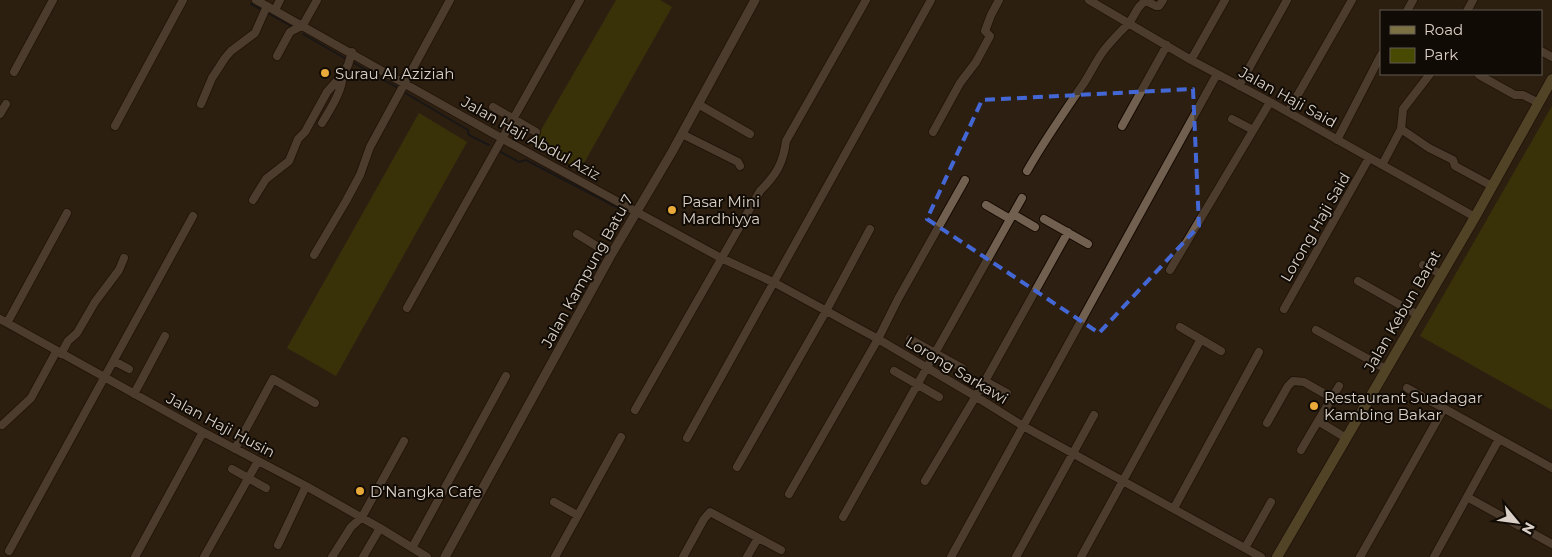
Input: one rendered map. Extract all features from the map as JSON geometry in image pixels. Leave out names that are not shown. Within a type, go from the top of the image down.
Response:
[{"type":"main road","name":"Jalan Kebun Barat","points":[[1277,557],[1475,217],[1552,79]]},
{"type":"street","points":[[14,72],[53,0]]},
{"type":"street","points":[[115,126],[183,0]]},
{"type":"street","name":"Jalan Haji Abdul Aziz","points":[[256,0],[265,10],[275,10],[303,25],[402,87],[636,211]]},
{"type":"street","points":[[275,10],[280,0]]},
{"type":"street","points":[[277,56],[290,32],[303,25],[317,0]]},
{"type":"street","points":[[314,255],[360,175],[370,147],[450,0]]},
{"type":"street","points":[[407,308],[580,0]]},
{"type":"street","name":"Jalan Kampung Batu 7","points":[[445,557],[610,255],[682,134],[755,0]]},
{"type":"street","points":[[635,410],[720,258],[760,191],[775,176],[784,156],[786,141],[866,0]]},
{"type":"street","points":[[687,438],[931,0]]},
{"type":"street","points":[[933,132],[960,83],[976,62],[990,36],[985,31],[999,0]]},
{"type":"street","name":"Jalan Haji Said","points":[[1089,0],[1099,3],[1128,24],[1191,60],[1475,217]]},
{"type":"street","points":[[1027,171],[1042,144],[1088,77],[1103,51],[1114,40],[1120,30],[1128,24],[1139,6],[1146,2],[1159,6],[1163,0]]},
{"type":"street","points":[[1191,60],[1225,0]]},
{"type":"street","points":[[1239,86],[1287,0]]},
{"type":"street","points":[[1288,112],[1352,0]]},
{"type":"street","points":[[201,104],[212,78],[225,58],[231,51],[255,33],[265,10]]},
{"type":"street","points":[[1122,126],[1167,46]]},
{"type":"street","points":[[253,200],[266,179],[289,161],[298,139],[327,92],[343,74],[351,54]]},
{"type":"street","points":[[1337,140],[1380,57]]},
{"type":"street","points":[[322,123],[343,84],[343,74]]},
{"type":"street","points":[[951,557],[1217,74]]},
{"type":"street","points":[[1382,165],[1401,129],[1404,109],[1429,75]]},
{"type":"street","points":[[1479,76],[1515,94],[1523,94],[1539,103]]},
{"type":"street","points":[[1170,270],[1270,102]]},
{"type":"street","points":[[0,114],[6,104]]},
{"type":"street","points":[[698,104],[750,134]]},
{"type":"street","points":[[493,107],[536,132]]},
{"type":"street","points":[[1232,119],[1253,130]]},
{"type":"street","points":[[1401,129],[1429,148],[1453,160],[1455,166],[1492,186]]},
{"type":"street","points":[[682,134],[738,162],[740,166]]},
{"type":"street","name":"Lorong Haji Said","points":[[1284,310],[1369,158]]},
{"type":"street","points":[[789,494],[878,339],[898,299],[965,180]]},
{"type":"street","points":[[843,517],[1022,198]]},
{"type":"street","points":[[986,205],[1035,226]]},
{"type":"street","name":"Lorong Sarkawi","points":[[636,211],[720,258],[775,283],[878,339],[976,396],[1023,426],[1261,557]]},
{"type":"street","points":[[2,322],[67,213]]},
{"type":"street","points":[[9,551],[193,216]]},
{"type":"street","points":[[1044,219],[1088,244]]},
{"type":"street","points":[[737,467],[826,311],[870,229]]},
{"type":"street","points":[[926,481],[1068,232]]},
{"type":"street","points":[[577,234],[610,255]]},
{"type":"street","points":[[2,425],[31,398],[68,340],[77,333],[96,302],[120,270],[124,258]]},
{"type":"street","points":[[1423,265],[1441,274]]},
{"type":"street","points":[[1358,281],[1418,315]]},
{"type":"street","name":"Jalan Haji Husin","points":[[2,322],[306,486],[362,517],[427,557]]},
{"type":"street","points":[[1180,328],[1222,351]]},
{"type":"street","points":[[1316,330],[1386,369]]},
{"type":"street","points":[[134,394],[165,336]]},
{"type":"street","points":[[910,339],[962,368]]},
{"type":"street","points":[[1081,557],[1201,339]]},
{"type":"street","points":[[1174,508],[1259,352]]},
{"type":"street","points":[[114,361],[129,369]]},
{"type":"street","points":[[894,371],[939,397]]},
{"type":"street","points":[[412,548],[506,376]]},
{"type":"street","points":[[235,449],[273,379],[315,403]]},
{"type":"street","points":[[985,380],[1007,393]]},
{"type":"street","points":[[1267,423],[1288,386],[1293,381],[1304,382],[1332,398]]},
{"type":"street","points":[[1301,450],[1339,386]]},
{"type":"street","points":[[1407,388],[1552,468]]},
{"type":"street","points":[[1360,557],[1444,408]]},
{"type":"street","points":[[1016,557],[1094,415]]},
{"type":"street","points":[[1318,421],[1346,438]]},
{"type":"street","points":[[135,557],[203,432]]},
{"type":"street","points":[[555,557],[621,437]]},
{"type":"street","points":[[1434,557],[1499,439]]},
{"type":"street","points":[[332,557],[351,527],[362,517],[404,441]]},
{"type":"street","points":[[204,557],[258,461]]},
{"type":"street","points":[[232,469],[266,488]]},
{"type":"street","points":[[278,545],[306,486]]},
{"type":"street","points":[[1467,497],[1552,544]]},
{"type":"street","points":[[554,502],[577,515]]},
{"type":"street","points":[[1245,548],[1271,502]]},
{"type":"street","points":[[683,557],[704,519],[710,512],[781,550]]},
{"type":"street","points":[[363,557],[380,528]]},
{"type":"street","points":[[747,557],[758,538]]},
{"type":"highlighted area","points":[[1193,89],[1199,226],[1099,333],[927,219],[982,100]]},
{"type":"green space","points":[[616,0],[660,0],[672,7],[580,170],[533,144]]},
{"type":"green space","points":[[1552,106],[1552,410],[1420,336]]},
{"type":"green space","points":[[419,113],[467,142],[336,376],[287,348]]},
{"type":"waterway","points":[[251,4],[262,10]]},
{"type":"waterway","points":[[266,12],[291,26]]},
{"type":"waterway","points":[[303,34],[348,60]]},
{"type":"waterway","points":[[352,62],[398,88]]},
{"type":"waterway","points":[[402,91],[468,130],[469,135],[489,145]]},
{"type":"waterway","points":[[499,151],[519,162],[526,160],[628,213]]},
{"type":"place","name":"Surau Al Aziziah","points":[[325,73]]},
{"type":"place","name":"Pasar Mini Mardhiyya","points":[[672,210]]},
{"type":"place","name":"Restaurant Suadagar Kambing Bakar","points":[[1314,406]]},
{"type":"place","name":"D'Nangka Cafe","points":[[360,491]]}]
